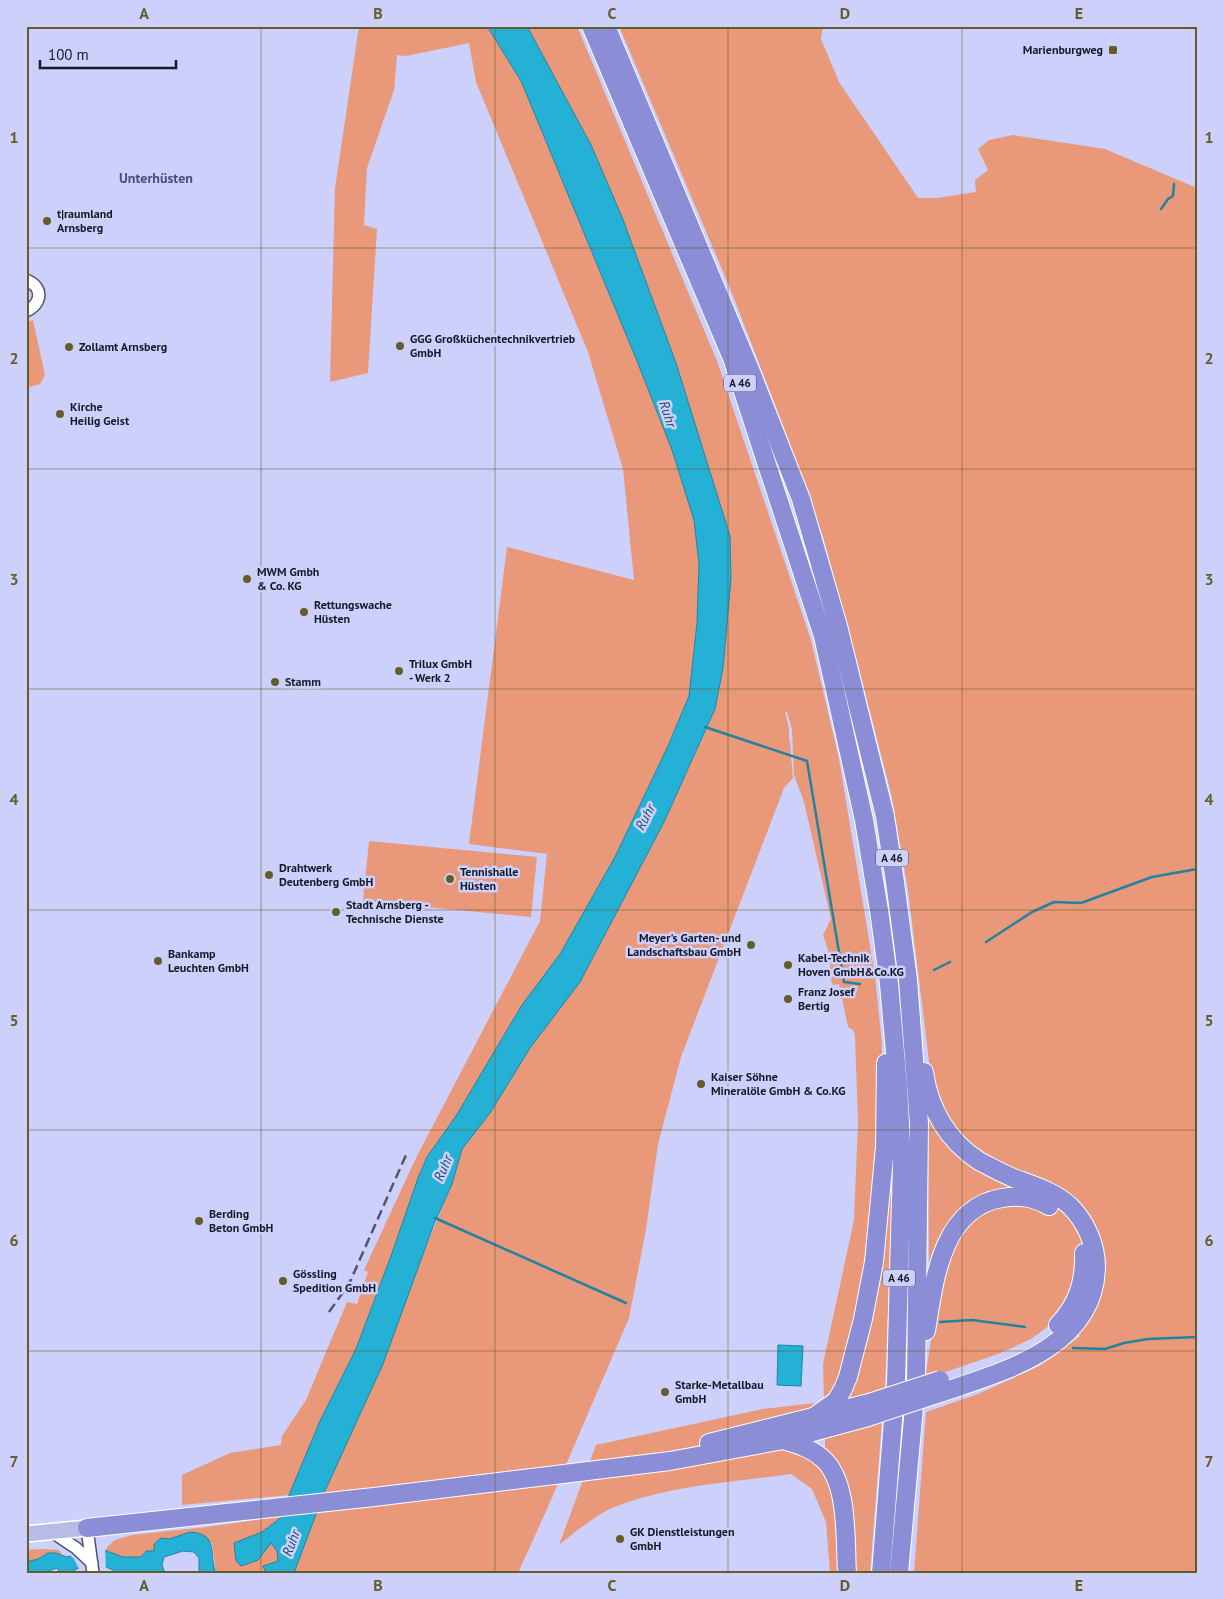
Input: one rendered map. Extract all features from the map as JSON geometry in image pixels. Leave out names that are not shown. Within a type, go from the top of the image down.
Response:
[{"type":"highway","name":"A 46","points":[[591,26],[732,358],[823,636],[864,820],[889,984],[898,1086],[902,1163],[896,1382],[881,1573]]},
{"type":"highway","name":"A 46","points":[[606,26],[751,372],[801,500],[838,626],[885,816],[896,882],[908,980],[919,1124],[916,1385],[899,1573]]},
{"type":"highway","points":[[908,980],[915,992],[924,1075],[929,1096],[935,1112],[949,1135],[967,1154],[978,1161],[1054,1194],[1070,1206],[1082,1220],[1095,1252],[1096,1278],[1089,1303],[1074,1326],[1061,1339],[1047,1350],[1028,1360],[974,1381],[940,1386]]},
{"type":"highway","points":[[812,1418],[836,1400],[844,1389],[863,1319],[874,1262],[885,1147],[886,1042],[884,996],[889,984]]},
{"type":"highway","points":[[87,1528],[383,1496],[670,1461],[783,1440],[940,1386],[981,1366],[1026,1348],[1053,1331],[1072,1307],[1079,1294],[1085,1268],[1084,1252],[1079,1237],[1072,1225],[1055,1208],[1030,1197],[1013,1196],[995,1199],[978,1207],[966,1216],[956,1228],[945,1246],[938,1266],[916,1385]]},
{"type":"highway","points":[[599,1469],[812,1418],[868,1410]]},
{"type":"highway","points":[[783,1440],[805,1448],[822,1458],[831,1468],[837,1480],[844,1518],[847,1573]]},
{"type":"main road","points":[[26,1534],[87,1528]]},
{"type":"street","points":[[26,280],[35,285],[39,296],[36,305],[26,311]]},
{"type":"street","points":[[87,1528],[92,1568]]},
{"type":"street","points":[[52,1532],[76,1548],[92,1568]]},
{"type":"shaded area","points":[[359,26],[487,26],[521,81],[635,356],[672,450],[694,520],[699,564],[697,623],[689,696],[668,746],[615,857],[560,954],[522,1005],[456,1116],[427,1157],[356,1349],[320,1421],[289,1495],[182,1505],[182,1475],[230,1453],[281,1445],[282,1436],[306,1400],[347,1302],[357,1304],[368,1272],[364,1270],[416,1158],[540,921],[547,854],[469,844],[507,547],[634,580],[623,469],[588,352],[476,82],[469,43],[406,56],[397,55],[394,90],[367,168],[364,225],[377,229],[368,373],[330,382],[335,188]]},
{"type":"shaded area","points":[[527,26],[577,26],[717,361],[811,640],[839,759],[875,976],[882,1045],[879,1139],[864,1285],[843,1375],[824,1402],[823,1364],[854,1220],[858,1123],[855,1036],[853,1030],[848,1027],[839,984],[833,985],[829,974],[831,959],[823,935],[831,919],[804,802],[794,775],[792,729],[787,712],[785,711],[789,729],[793,778],[784,788],[681,1057],[658,1144],[646,1229],[629,1318],[518,1573],[294,1573],[324,1493],[452,1184],[462,1149],[490,1113],[530,1048],[580,982],[664,822],[709,724],[715,709],[723,668],[731,579],[730,536],[676,363],[622,217],[591,145]]},
{"type":"shaded area","points":[[619,26],[823,26],[821,39],[839,82],[918,198],[937,198],[976,192],[975,180],[988,170],[978,149],[989,140],[1013,135],[1105,149],[1197,188],[1197,1573],[914,1573],[926,1412],[978,1394],[1039,1366],[1080,1336],[1058,1319],[1031,1339],[998,1354],[925,1379],[941,1275],[929,1271],[928,1119],[940,1111],[931,1077],[908,890],[891,793],[823,537],[789,441],[730,288]]},
{"type":"shaded area","points":[[33,320],[45,375],[40,384],[26,388],[26,323]]},
{"type":"shaded area","name":"Tennishalle Hüsten","points":[[369,841],[537,857],[531,917],[363,901]]},
{"type":"shaded area","points":[[889,1191],[893,1192],[885,1389],[839,1407]]},
{"type":"shaded area","points":[[824,1402],[807,1457],[821,1467],[831,1483],[840,1573],[830,1573],[826,1522],[812,1489],[791,1474],[703,1485],[638,1499],[602,1513],[559,1545],[596,1445],[763,1409]]},
{"type":"shaded area","points":[[882,1420],[870,1573],[856,1573],[825,1453],[825,1435]]},
{"type":"shaded area","points":[[283,1516],[262,1532],[234,1544],[258,1560],[271,1543],[277,1551],[278,1561],[263,1566],[265,1571],[262,1573],[216,1573],[212,1543],[190,1532],[169,1539],[155,1551],[146,1551],[141,1557],[123,1557],[106,1551],[107,1547],[115,1540],[132,1535]]},
{"type":"shaded area","points":[[26,1550],[59,1550],[62,1555],[48,1553],[38,1559],[26,1562]]},
{"type":"water","name":"Ruhr","points":[[487,26],[527,26],[591,145],[622,217],[676,363],[730,536],[731,579],[723,668],[715,709],[664,822],[580,982],[530,1048],[490,1113],[462,1149],[452,1184],[434,1224],[383,1364],[324,1493],[294,1573],[262,1573],[265,1571],[263,1566],[278,1561],[277,1551],[271,1543],[258,1560],[241,1566],[236,1561],[234,1543],[262,1532],[283,1516],[289,1495],[320,1421],[356,1349],[427,1157],[456,1116],[522,1005],[560,954],[615,857],[668,746],[689,696],[697,623],[699,564],[694,520],[672,450],[635,356],[521,81]]},
{"type":"water","points":[[778,1345],[803,1346],[801,1386],[777,1385]]},
{"type":"water","points":[[190,1532],[206,1537],[209,1541],[216,1573],[199,1573],[199,1558],[194,1552],[183,1551],[164,1557],[162,1565],[165,1573],[120,1573],[101,1565],[85,1566],[74,1570],[74,1573],[60,1573],[57,1568],[43,1573],[26,1573],[26,1562],[38,1559],[48,1553],[56,1553],[67,1557],[99,1548],[123,1557],[141,1557],[146,1551],[154,1551],[154,1544],[161,1538],[169,1539]]},
{"type":"pier","points":[[100,1545],[105,1547],[106,1570],[101,1568],[80,1571],[69,1554],[83,1546]]},
{"type":"waterway","points":[[1161,209],[1168,199],[1173,196],[1174,184]]},
{"type":"waterway","points":[[705,727],[807,761],[844,982],[860,984]]},
{"type":"waterway","points":[[986,942],[1032,912],[1054,902],[1081,903],[1152,877],[1197,869]]},
{"type":"waterway","points":[[934,970],[950,962]]},
{"type":"waterway","points":[[435,1218],[626,1303]]},
{"type":"waterway","points":[[940,1322],[972,1320],[1025,1327]]},
{"type":"waterway","points":[[1073,1348],[1105,1349],[1124,1343],[1148,1339],[1197,1337]]},
{"type":"railway","points":[[329,1312],[349,1284],[406,1155]]},
{"type":"place","name":"Marienburgweg","points":[[1113,50]]},
{"type":"place","name":"t|raumland Arnsberg","points":[[47,221]]},
{"type":"place","name":"GGG Großküchentechnikvertrieb GmbH","points":[[400,346]]},
{"type":"place","name":"Zollamt Arnsberg","points":[[69,347]]},
{"type":"place","name":"Kirche Heilig Geist","points":[[60,414]]},
{"type":"place","name":"MWM Gmbh & Co. KG","points":[[247,579]]},
{"type":"place","name":"Rettungswache Hüsten","points":[[304,612]]},
{"type":"place","name":"Trilux GmbH - Werk 2","points":[[399,671]]},
{"type":"place","name":"Stamm","points":[[275,682]]},
{"type":"place","name":"Drahtwerk Deutenberg GmbH","points":[[269,875]]},
{"type":"place","name":"Tennishalle Hüsten","points":[[450,879]]},
{"type":"place","name":"Stadt Arnsberg - Technische Dienste","points":[[336,912]]},
{"type":"place","name":"Meyer's Garten- und Landschaftsbau GmbH","points":[[751,945]]},
{"type":"place","name":"Bankamp Leuchten GmbH","points":[[158,961]]},
{"type":"place","name":"Kabel-Technik Hoven GmbH&Co.KG","points":[[788,965]]},
{"type":"place","name":"Franz Josef Bertig","points":[[788,999]]},
{"type":"place","name":"Kaiser Söhne Mineralöle GmbH & Co.KG","points":[[701,1084]]},
{"type":"place","name":"Berding Beton GmbH","points":[[199,1221]]},
{"type":"place","name":"Gössling Spedition GmbH","points":[[283,1281]]},
{"type":"place","name":"Starke-Metallbau GmbH","points":[[665,1392]]},
{"type":"place","name":"GK Dienstleistungen GmbH","points":[[620,1539]]},
{"type":"district","name":"Unterhüsten","points":[[156,178]]}]
